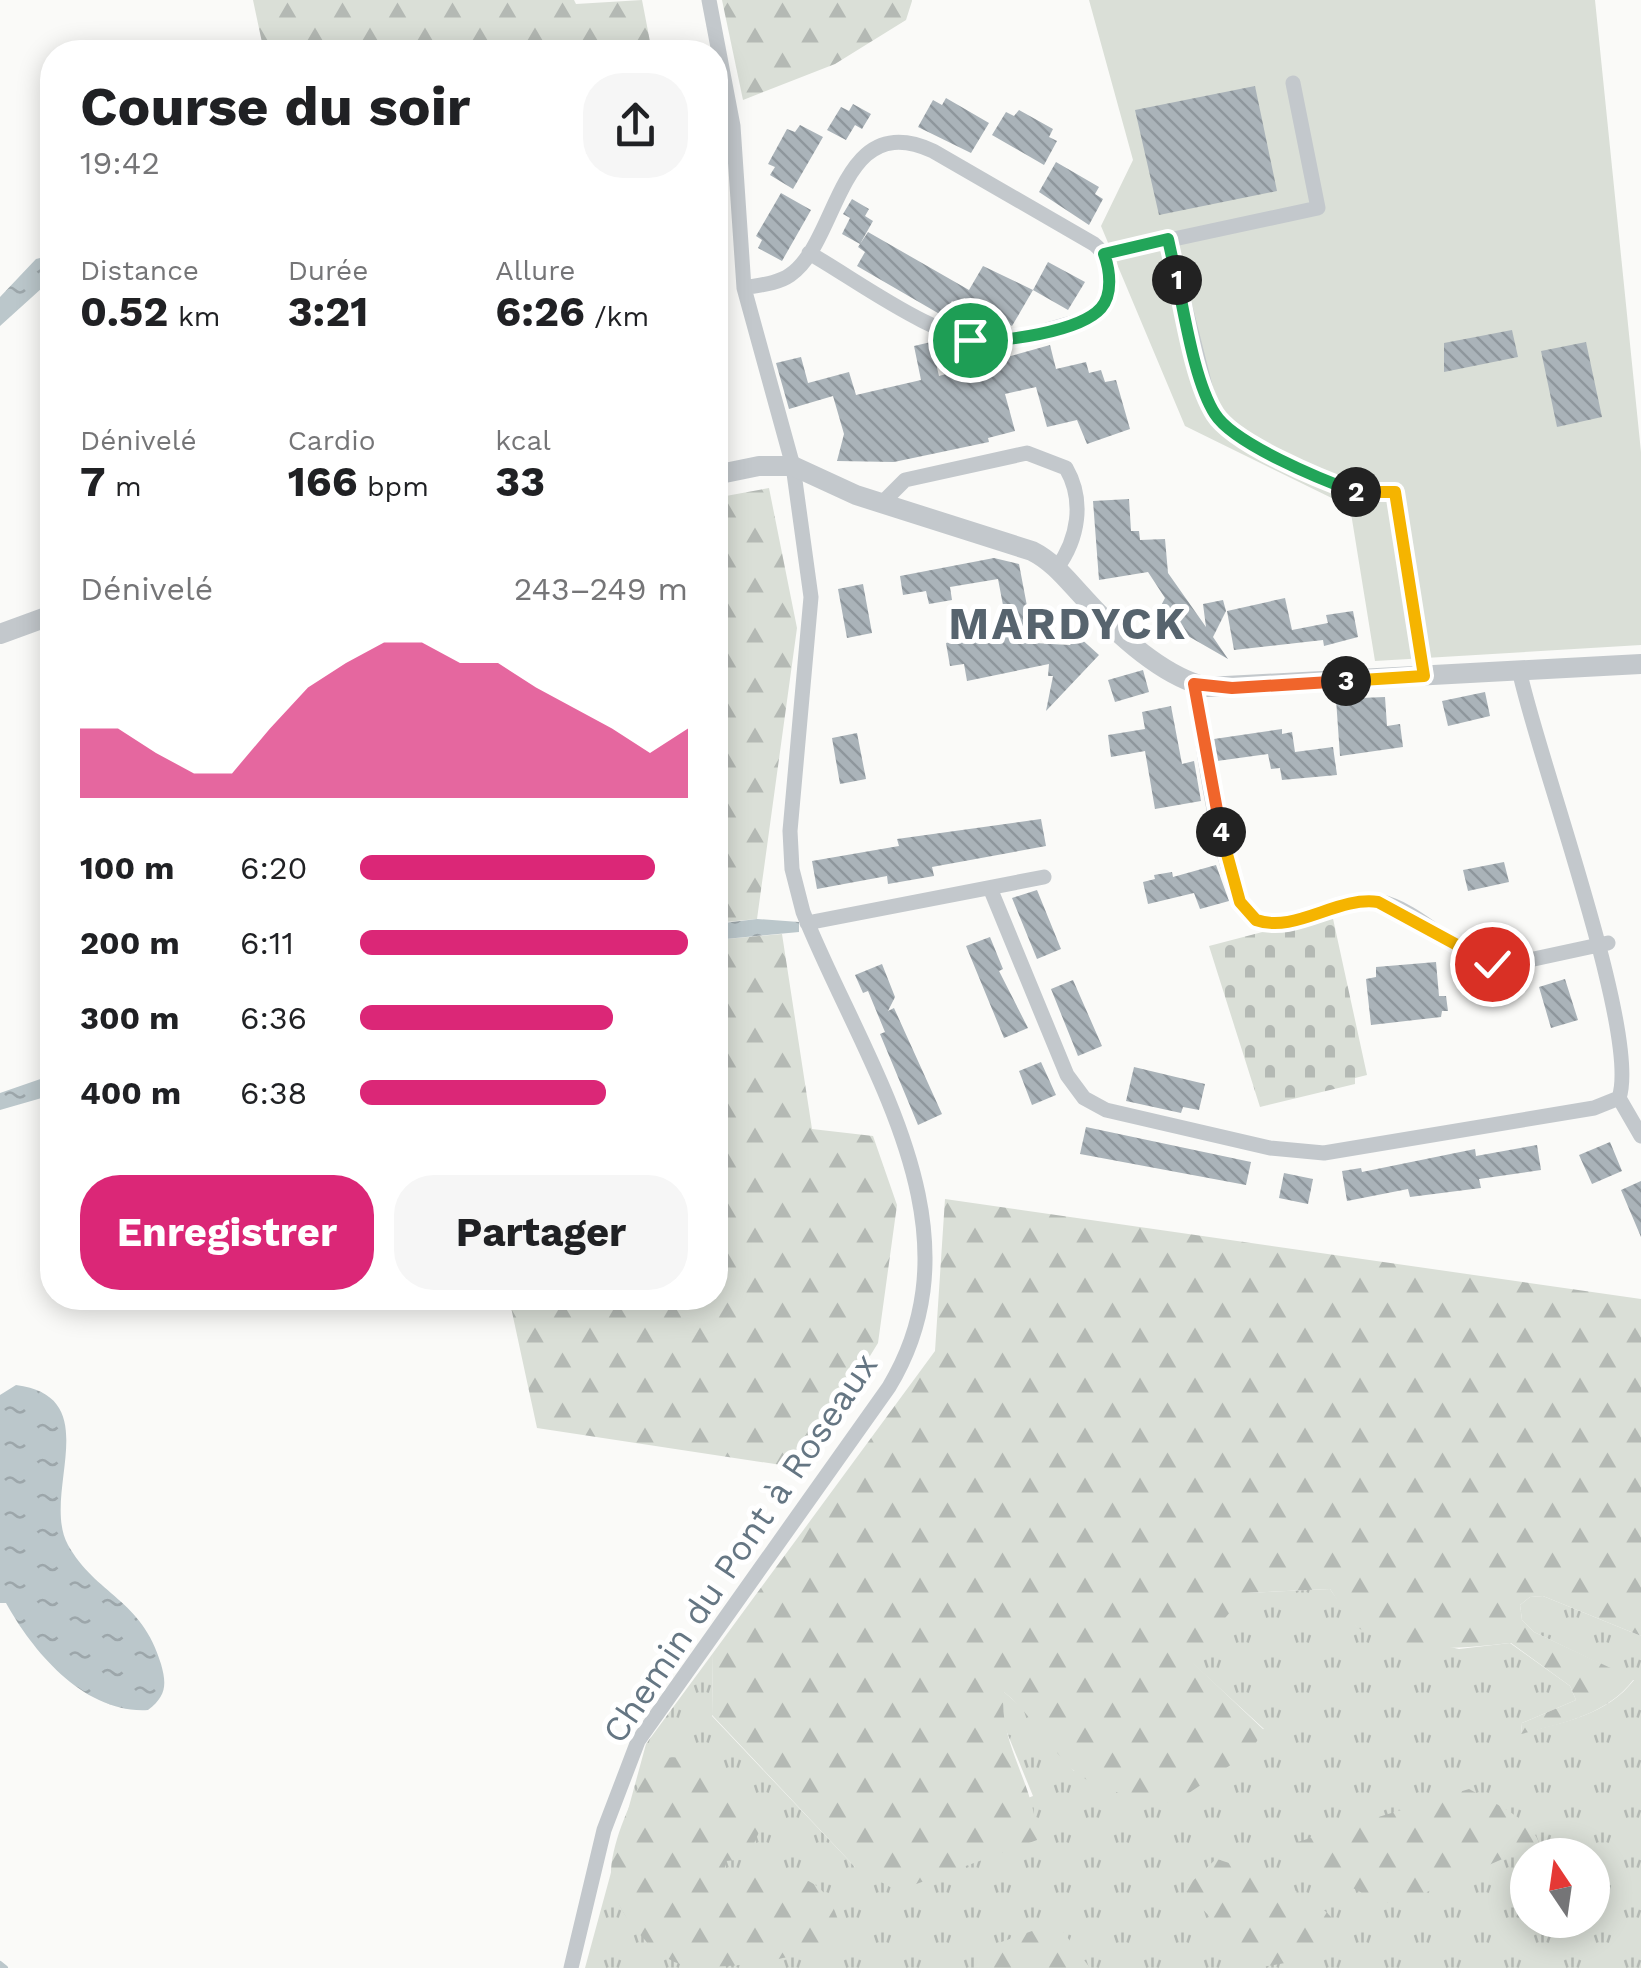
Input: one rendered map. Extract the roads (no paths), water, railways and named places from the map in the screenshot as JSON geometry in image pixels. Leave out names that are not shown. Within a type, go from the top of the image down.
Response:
[{"type":"street","name":"Chemin du Pont à Roseaux","points":[[709,0],[717,40]]},
{"type":"street","points":[[1104,254],[1318,208],[1292,82]]},
{"type":"street","name":"Chemin du Pont à Roseaux","points":[[571,1968],[608,1816],[638,1741],[889,1387],[921,1317],[928,1248],[917,1182],[796,893],[790,844],[812,616],[793,466],[744,288],[728,93]]},
{"type":"street","points":[[744,288],[784,279],[810,253],[854,168],[880,148],[907,143],[933,151],[1086,239],[1104,254],[1108,289],[1098,311],[1070,324],[992,342],[938,327],[810,253]]},
{"type":"street","points":[[1168,239],[1206,394],[1218,418],[1250,442],[1346,488],[1363,494],[1395,492],[1424,676]]},
{"type":"street","points":[[882,503],[904,480],[1027,453],[1041,456],[1066,468],[1072,485],[1077,534],[1057,568]]},
{"type":"street","points":[[728,473],[759,466],[793,466],[882,503],[1032,551],[1057,568],[1120,633],[1174,674],[1194,684],[1232,688],[1641,664]]},
{"type":"street","points":[[0,634],[40,620]]},
{"type":"street","points":[[990,888],[1066,1074],[1084,1098],[1106,1110],[1270,1148],[1336,1152],[1594,1108],[1619,1098],[1628,1075],[1627,1032],[1608,943],[1519,669]]},
{"type":"street","points":[[1194,684],[1222,839],[1245,911],[1256,920],[1271,924],[1362,901],[1394,906],[1492,964],[1520,965],[1608,943]]},
{"type":"street","points":[[807,923],[1044,877]]},
{"type":"street","points":[[1619,1098],[1641,1136]]},
{"type":"water","points":[[40,258],[40,290],[0,326],[0,297]]},
{"type":"water","points":[[757,919],[799,922],[799,932],[728,939],[728,922]]},
{"type":"water","points":[[40,1079],[40,1098],[0,1110],[0,1093]]},
{"type":"water","points":[[16,1385],[44,1393],[59,1408],[66,1427],[61,1500],[68,1545],[92,1576],[131,1611],[153,1642],[164,1684],[162,1695],[148,1710],[125,1709],[83,1691],[46,1659],[6,1603],[0,1603],[0,1395]]},
{"type":"waterway","points":[[0,1964],[5,1968]]},
{"type":"district","name":"MARDYCK","points":[[1068,623]]}]
